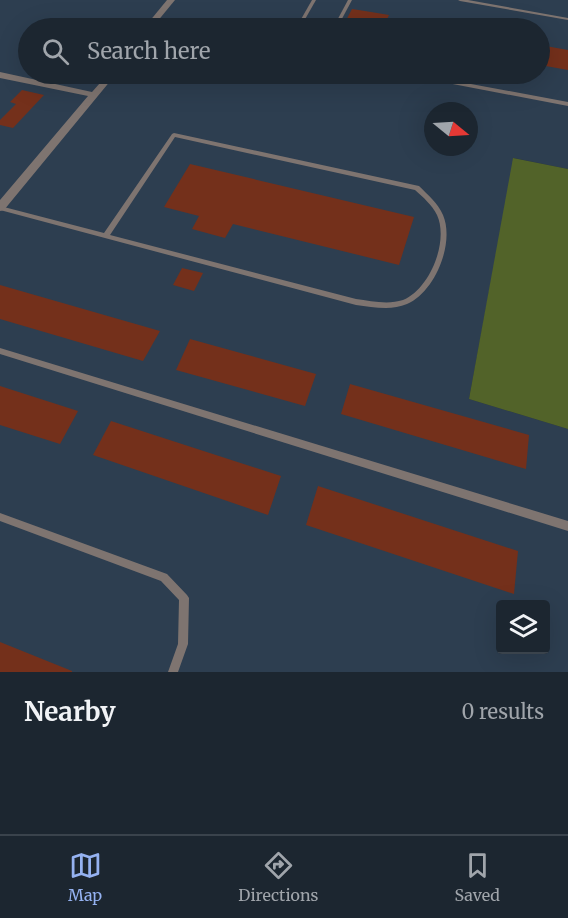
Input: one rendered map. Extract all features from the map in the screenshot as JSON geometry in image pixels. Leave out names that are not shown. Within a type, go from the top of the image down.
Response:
[{"type":"street","points":[[156,18],[171,0]]},
{"type":"street","points":[[0,75],[18,79]]},
{"type":"street","points":[[42,84],[94,95]]},
{"type":"street","points":[[0,208],[103,84]]},
{"type":"lane","points":[[304,18],[314,0]]},
{"type":"lane","points":[[340,18],[350,0]]},
{"type":"lane","points":[[460,0],[568,19]]},
{"type":"lane","points":[[463,84],[568,104]]},
{"type":"lane","points":[[0,208],[106,236],[356,302],[395,305],[415,295],[433,275],[443,247],[442,220],[435,206],[417,188],[174,135],[106,236]]},
{"type":"lane","points":[[0,351],[568,526]]},
{"type":"lane","points":[[0,517],[164,577],[184,598],[183,644],[173,672]]},
{"type":"shaded area","points":[[0,0],[568,0],[568,169],[514,158],[469,399],[568,429],[568,672],[0,672]]},
{"type":"green space","points":[[513,158],[568,169],[568,429],[469,399]]},
{"type":"building","points":[[352,9],[389,15],[388,18],[347,18]]},
{"type":"building","points":[[550,47],[568,50],[568,70],[550,67]]},
{"type":"building","points":[[22,90],[44,95],[13,128],[0,125],[0,120],[16,104],[10,102]]},
{"type":"building","points":[[190,164],[414,217],[399,265],[233,224],[225,238],[192,229],[199,216],[164,207]]},
{"type":"building","points":[[182,268],[203,273],[194,291],[173,285]]},
{"type":"building","points":[[0,285],[160,331],[143,361],[0,319]]},
{"type":"building","points":[[190,339],[316,374],[305,406],[176,370]]},
{"type":"building","points":[[350,384],[529,435],[526,469],[341,414]]},
{"type":"building","points":[[0,386],[78,411],[60,444],[0,425]]},
{"type":"building","points":[[111,421],[281,476],[268,515],[93,455]]},
{"type":"building","points":[[318,486],[518,551],[514,594],[306,525]]},
{"type":"building","points":[[0,642],[72,671],[72,672],[0,672]]}]
